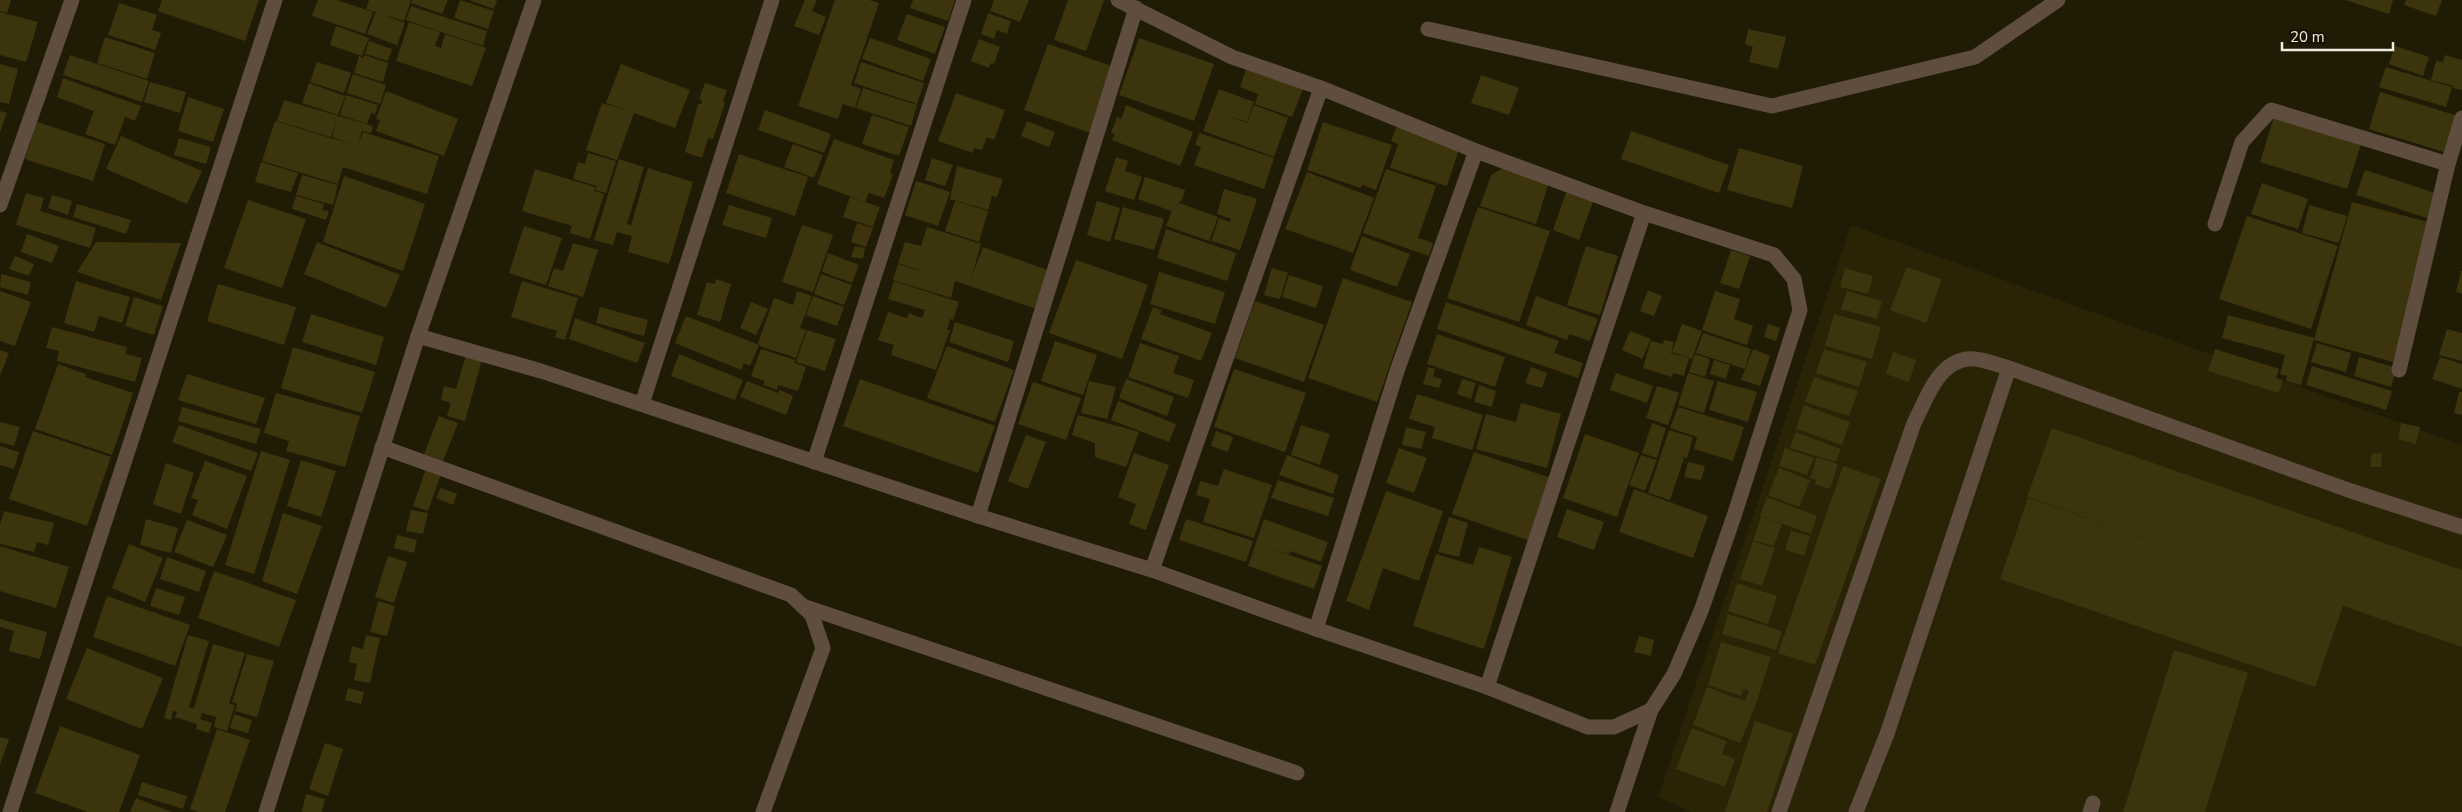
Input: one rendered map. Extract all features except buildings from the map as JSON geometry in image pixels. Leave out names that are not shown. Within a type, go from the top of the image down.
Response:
[{"type":"street","points":[[0,205],[72,0]]},
{"type":"street","points":[[10,812],[275,0]]},
{"type":"street","points":[[266,812],[418,336],[534,0]]},
{"type":"street","points":[[642,404],[772,0]]},
{"type":"street","points":[[814,462],[964,0]]},
{"type":"street","points":[[1118,0],[1232,57],[1321,88],[1476,151],[1644,213],[1774,255],[1794,279],[1800,310],[1736,513],[1701,611],[1674,674],[1652,710],[1617,812]]},
{"type":"street","points":[[1428,30],[1772,106],[1975,57],[2058,0]]},
{"type":"street","points":[[978,516],[1136,8]]},
{"type":"street","points":[[1152,570],[1321,88]]},
{"type":"street","points":[[2215,224],[2242,142],[2270,110],[2448,164]]},
{"type":"street","points":[[2399,370],[2448,164],[2462,118]]},
{"type":"street","points":[[1316,629],[1397,371],[1476,151]]},
{"type":"street","points":[[1487,687],[1644,213]]},
{"type":"street","points":[[418,336],[541,371],[978,516],[1152,570],[1316,629],[1487,687],[1588,727],[1614,727],[1652,710]]},
{"type":"street","points":[[1779,812],[1918,416],[1934,385],[1947,366],[1968,359],[2009,368],[2342,488],[2462,527]]},
{"type":"street","points":[[1856,812],[1887,734],[2009,368]]},
{"type":"street","points":[[382,447],[790,595],[802,605],[812,615],[823,648],[763,812]]},
{"type":"street","points":[[802,605],[1298,773]]},
{"type":"shaded area","points":[[1851,225],[2462,445],[2462,812],[1691,812],[1658,797]]}]
